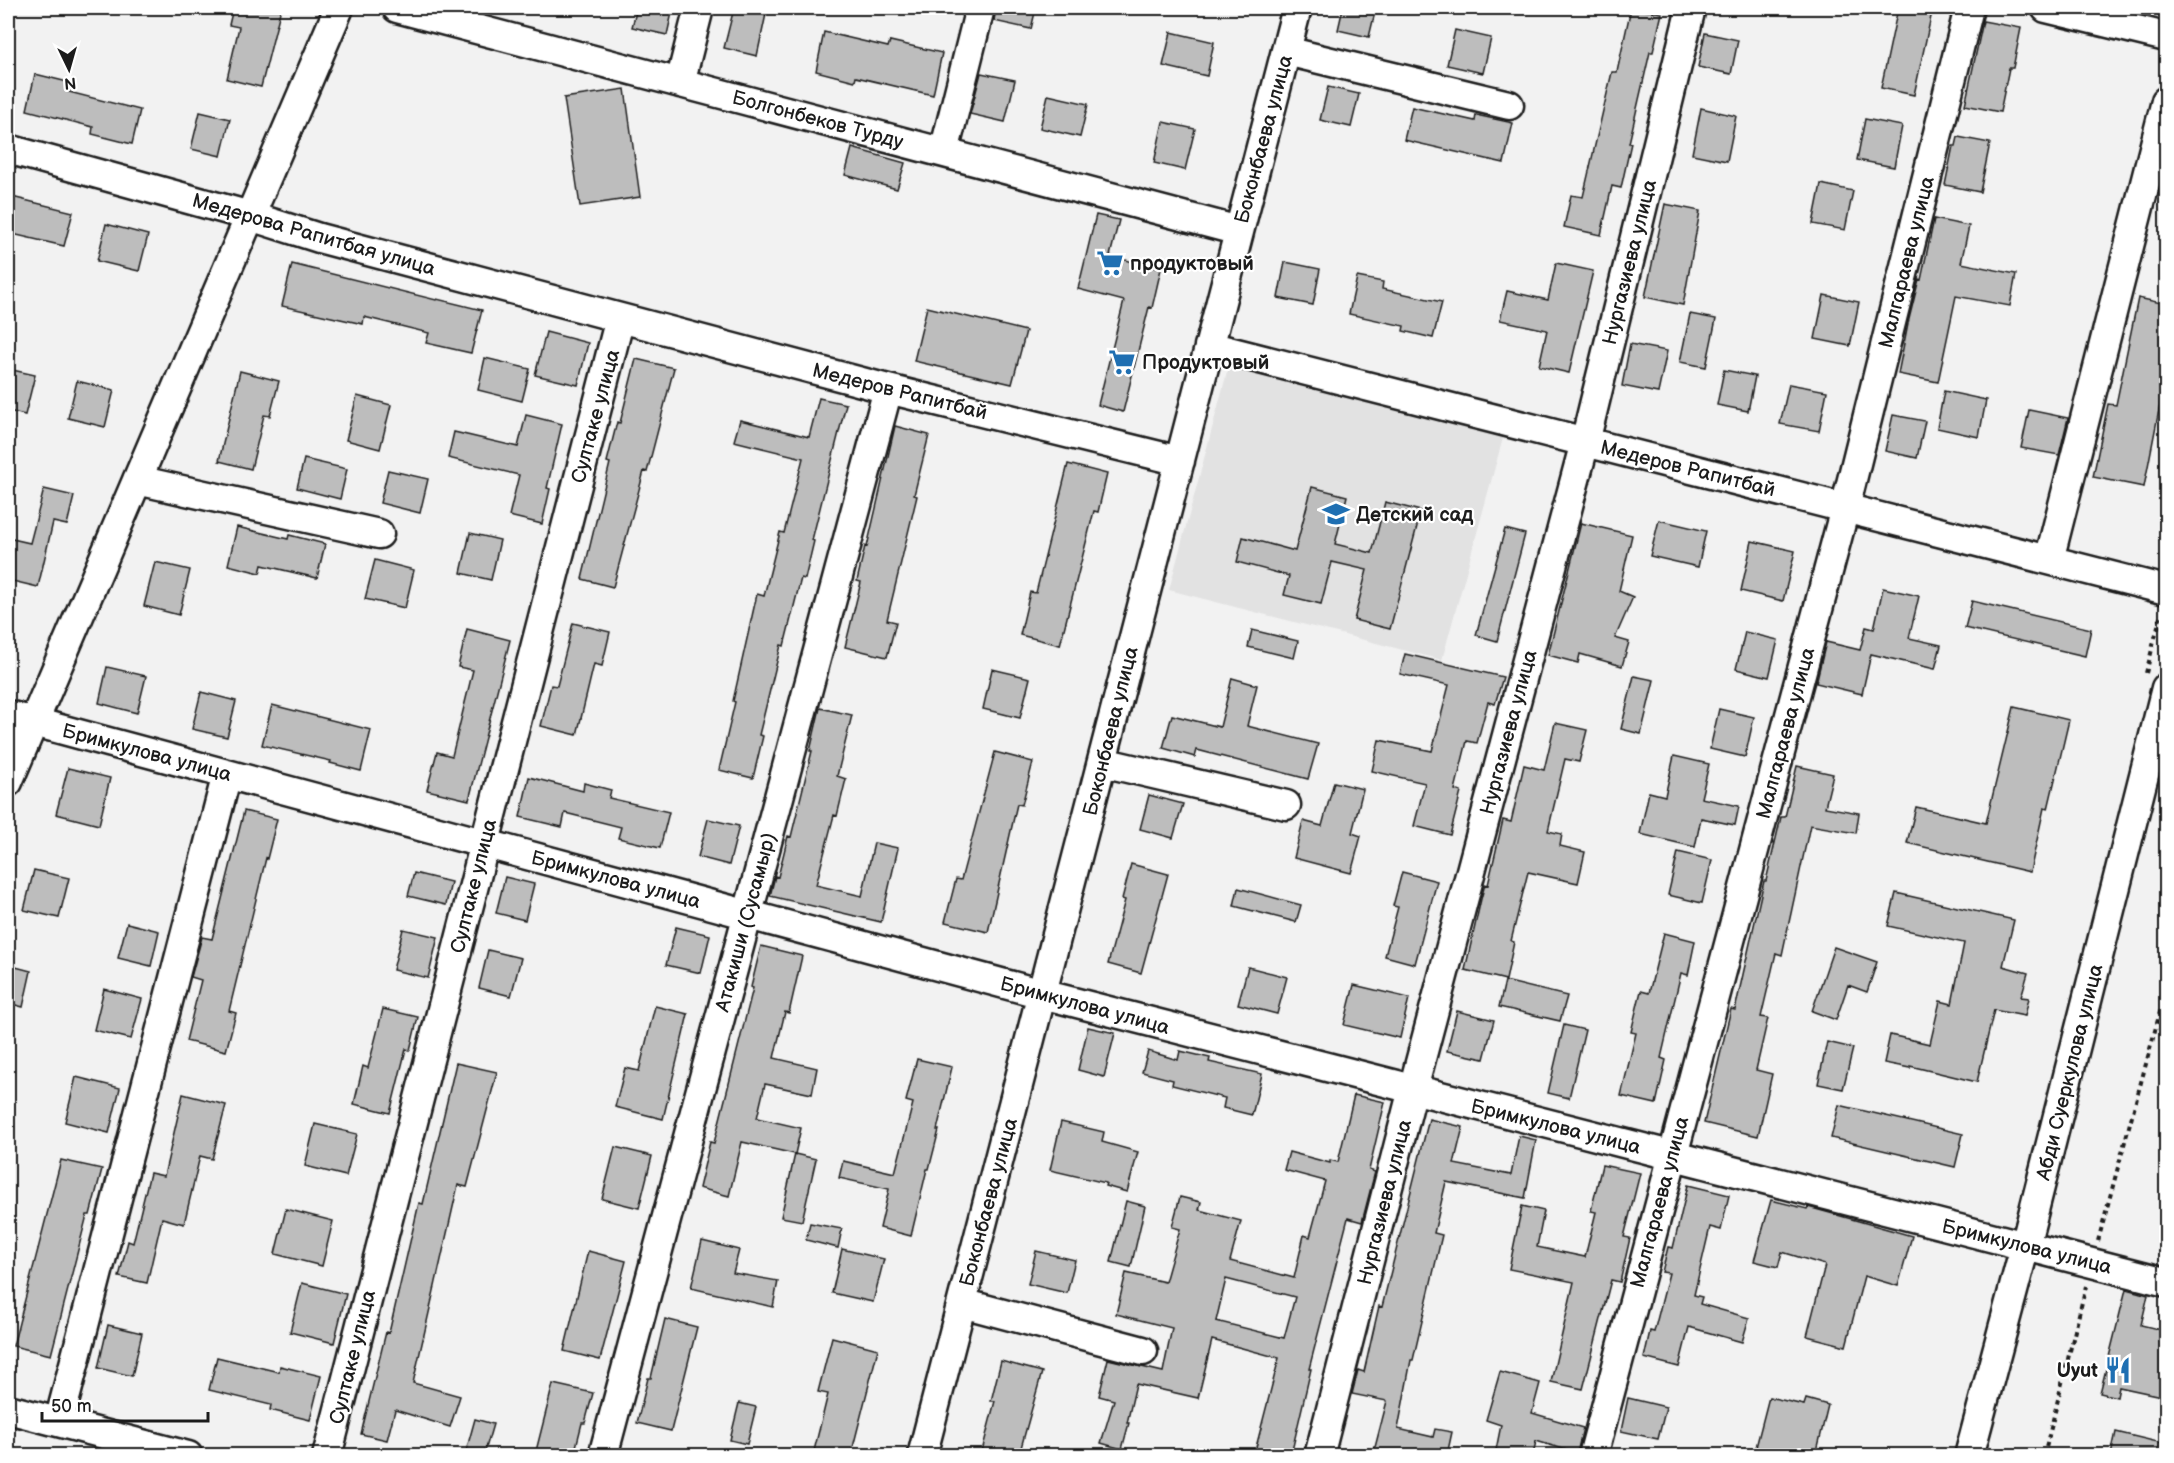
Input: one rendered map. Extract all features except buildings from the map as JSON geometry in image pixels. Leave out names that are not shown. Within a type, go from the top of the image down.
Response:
[{"type":"street","points":[[8,782],[20,718],[137,480],[339,8]]},
{"type":"street","name":"Болгонбеков Турду","points":[[397,8],[1239,231]]},
{"type":"street","points":[[680,83],[699,8]]},
{"type":"street","points":[[944,152],[980,8]]},
{"type":"street","name":"Боконбаева улица","points":[[922,1455],[1297,8]]},
{"type":"street","name":"Нургазиева улица","points":[[1319,1455],[1413,1089],[1585,441],[1691,8]]},
{"type":"street","name":"Малгараева улица","points":[[1593,1455],[1845,508],[1969,8]]},
{"type":"street","points":[[2046,8],[2166,37]]},
{"type":"street","points":[[1286,51],[1509,105]]},
{"type":"street","points":[[2049,560],[2166,100]]},
{"type":"street","name":"Медерова Рапитбая улица","points":[[8,149],[250,216],[319,238],[620,318]]},
{"type":"street","name":"Медеров Рапитбай","points":[[620,318],[888,389],[1180,461]]},
{"type":"street","name":"Султаке улица","points":[[327,1455],[620,318]]},
{"type":"street","name":"Медеров Рапитбай","points":[[1209,346],[2166,590]]},
{"type":"street","name":"Атакиши (Сусамыр)","points":[[603,1455],[888,389]]},
{"type":"street","points":[[137,480],[379,534]]},
{"type":"street","name":"Абди Суеркулова улица","points":[[1969,1455],[2025,1246],[2166,688]]},
{"type":"street","name":"Бримкулова улица","points":[[20,718],[1042,994],[2166,1282]]},
{"type":"street","points":[[1102,762],[1286,805]]},
{"type":"street","points":[[59,1422],[227,774]]},
{"type":"street","points":[[962,1303],[1143,1351]]},
{"type":"street","points":[[8,1409],[188,1455]]},
{"type":"path","points":[[2043,1455],[2166,990]]},
{"type":"shaded area","name":"Детский сад","points":[[1229,365],[1503,438],[1442,660],[1169,590]]},
{"type":"place","name":"продуктовый","points":[[1110,263]]},
{"type":"place","name":"Продуктовый","points":[[1122,362]]},
{"type":"place","name":"Детский сад","points":[[1336,514]]},
{"type":"place","name":"Uyut","points":[[2118,1370]]}]
